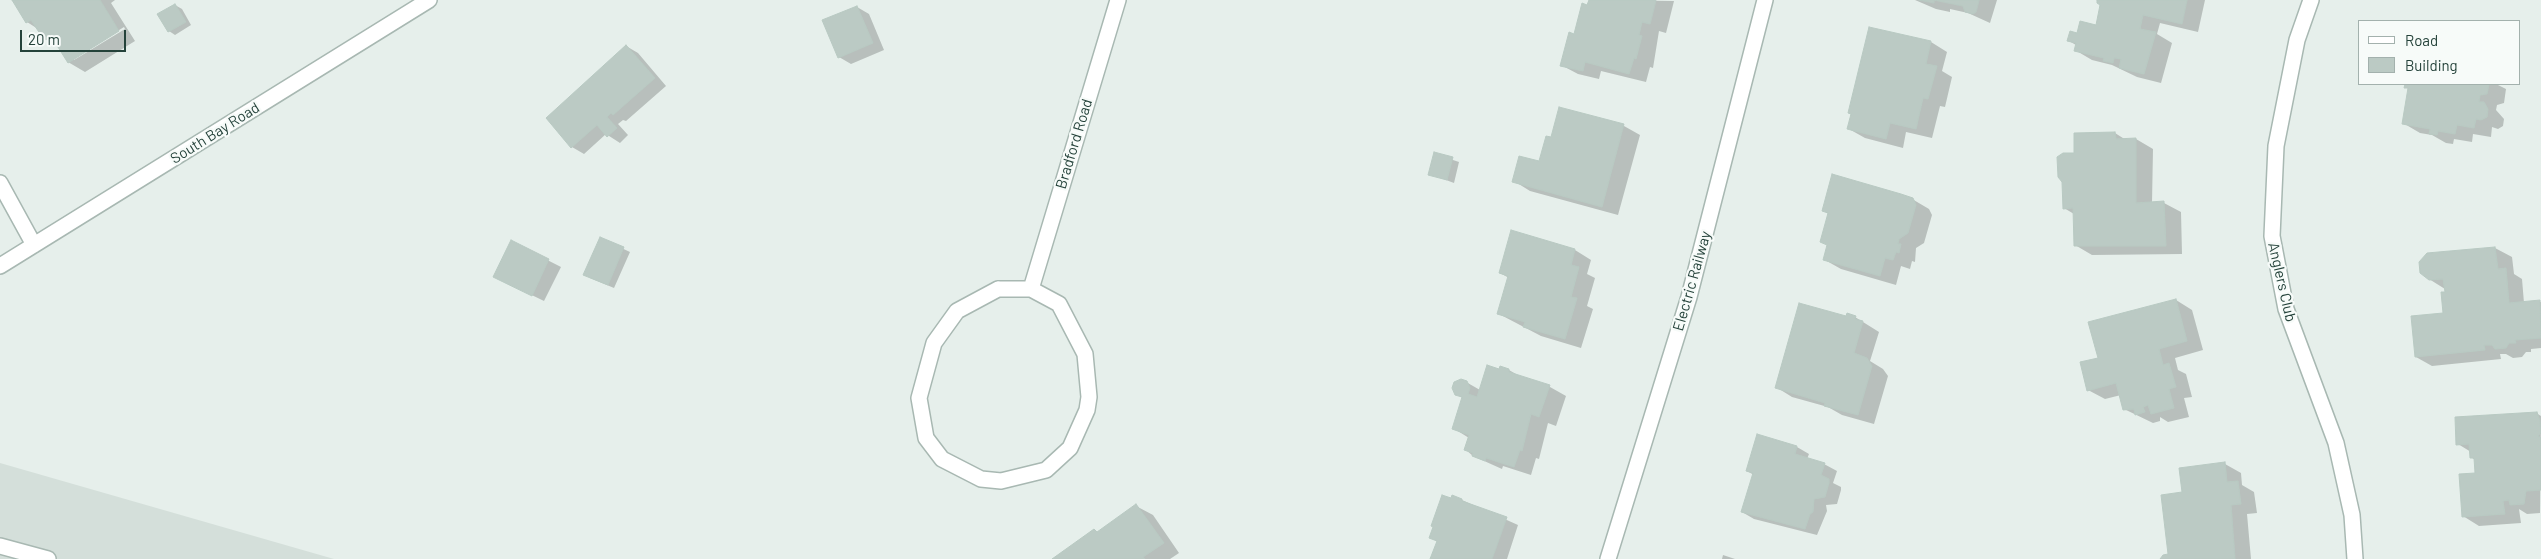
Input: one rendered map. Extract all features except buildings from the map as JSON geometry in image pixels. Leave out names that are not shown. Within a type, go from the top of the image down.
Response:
[{"type":"street","name":"South Bay Road","points":[[0,266],[429,0]]},
{"type":"street","name":"Bradford Road","points":[[1031,289],[1118,0]]},
{"type":"street","name":"Electric Railway","points":[[1608,559],[1689,297],[1765,0]]},
{"type":"street","name":"Anglers Club","points":[[2311,0],[2297,40],[2276,146],[2272,236],[2286,309],[2336,443],[2352,515],[2355,559]]},
{"type":"street","points":[[0,183],[34,245]]},
{"type":"street","points":[[998,289],[1031,289],[1059,304],[1085,354],[1089,397],[1087,410],[1070,448],[1046,470],[1002,481],[981,479],[942,459],[926,438],[919,398],[921,389],[934,343],[957,312],[998,289]]},
{"type":"street","points":[[0,546],[48,559]]},
{"type":"shaded area","points":[[0,463],[334,559],[0,559]]}]
